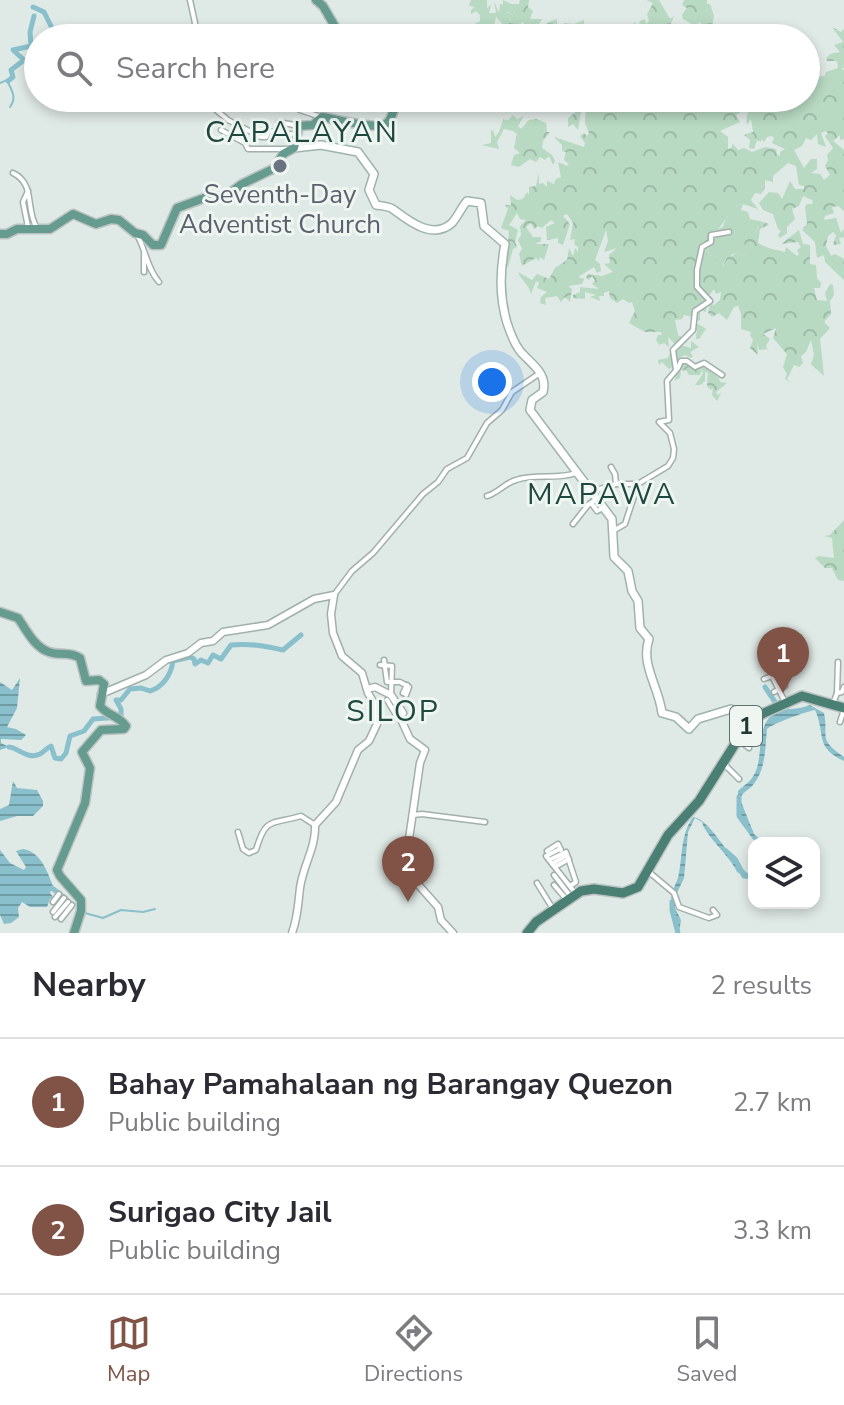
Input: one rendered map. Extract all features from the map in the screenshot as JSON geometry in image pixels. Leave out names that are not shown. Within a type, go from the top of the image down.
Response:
[{"type":"highway","name":"1","points":[[566,875],[591,889],[620,893],[631,891],[643,883],[668,835],[699,801],[747,725],[779,695],[806,696],[844,709]]},
{"type":"highway","points":[[527,933],[533,924],[553,909],[566,875]]},
{"type":"main road","points":[[316,0],[334,24]]},
{"type":"main road","points":[[0,234],[17,229],[50,229],[73,214],[96,224],[118,219],[153,245],[161,245],[173,213],[179,207],[205,198],[227,195],[275,168],[295,141],[321,117],[382,126],[389,121],[392,112]]},
{"type":"main road","points":[[295,141],[358,152],[374,174],[369,190],[375,204],[393,208],[401,217],[425,229],[441,230],[454,220],[466,202],[481,203],[484,226],[505,244],[501,258],[503,277],[500,290],[507,323],[517,346],[540,372],[544,390],[531,402],[530,410],[613,522],[615,558],[628,571],[631,590],[638,601],[640,629],[649,639],[645,655],[662,713],[676,717],[689,729],[698,719],[731,709],[738,712],[747,725]]},
{"type":"main road","points":[[0,612],[19,619],[24,630],[47,651],[79,657],[86,681],[99,680],[103,683],[99,700],[101,707],[109,715],[120,719],[125,729],[101,730],[82,750],[82,756],[90,767],[85,803],[57,870],[67,904]]},
{"type":"street","points":[[190,0],[195,24]]},
{"type":"street","points":[[219,112],[261,137],[266,137],[269,131],[295,141]]},
{"type":"street","points":[[306,112],[321,117]]},
{"type":"street","points":[[279,122],[295,141]]},
{"type":"street","points":[[221,130],[245,143],[248,149],[295,141]]},
{"type":"street","points":[[13,173],[22,177],[32,198],[32,220],[38,230]]},
{"type":"street","points":[[28,191],[23,204],[28,229]]},
{"type":"street","points":[[675,372],[673,350],[693,330],[695,311],[710,301],[697,287],[702,247],[711,242],[711,235],[729,232]]},
{"type":"street","points":[[136,234],[142,243],[144,272]]},
{"type":"street","points":[[144,253],[159,282]]},
{"type":"street","points":[[573,524],[593,498],[616,484],[638,484],[665,468],[674,457],[671,433],[659,422],[669,420],[667,381],[680,361],[684,360],[694,367],[704,363],[722,375]]},
{"type":"street","points":[[292,933],[299,913],[300,886],[315,842],[315,825],[336,802],[358,750],[369,741],[376,728],[377,708],[371,687],[360,670],[342,656],[333,633],[331,613],[334,595],[423,494],[438,483],[447,469],[467,458],[488,422],[502,410],[512,392],[540,372]]},
{"type":"street","points":[[611,467],[616,484]]},
{"type":"street","points":[[487,496],[514,480],[566,477],[576,473]]},
{"type":"street","points":[[613,531],[625,524],[638,484]]},
{"type":"street","points":[[101,694],[146,675],[166,660],[187,653],[201,643],[213,641],[224,632],[268,625],[313,600],[334,595]]},
{"type":"street","points":[[833,704],[837,693],[838,662]]},
{"type":"street","points":[[383,663],[392,665],[389,673],[390,699]]},
{"type":"street","points":[[764,679],[772,676],[779,695],[786,688]]},
{"type":"street","points":[[391,682],[405,691]]},
{"type":"street","points":[[371,687],[390,699],[400,713],[410,739],[425,751],[420,762],[409,841],[420,868],[416,884],[438,907],[441,922],[453,933]]},
{"type":"street","points":[[837,693],[842,692],[844,687]]},
{"type":"street","points":[[840,722],[844,709]]},
{"type":"street","points":[[738,740],[749,748]]},
{"type":"street","points":[[723,764],[739,779]]},
{"type":"street","points":[[412,815],[485,822]]},
{"type":"street","points":[[238,832],[243,849],[249,853],[256,850],[261,833],[274,820],[302,816],[315,825]]},
{"type":"street","points":[[547,851],[558,844],[566,875],[554,885]]},
{"type":"street","points":[[649,872],[674,893],[680,908],[709,918],[717,915],[713,910]]},
{"type":"street","points":[[537,883],[553,909]]},
{"type":"street","points":[[67,904],[56,916],[67,904]]},
{"type":"green space","points":[[471,0],[487,0],[487,8],[491,5],[489,13],[496,13],[494,1],[499,13],[500,4],[511,7],[515,14],[507,12],[511,22],[509,24],[502,24],[496,17],[494,24],[474,24],[480,21],[480,15],[476,11],[471,14],[475,7],[469,6]]},
{"type":"green space","points":[[503,0],[519,4],[520,0],[529,0],[528,7],[533,11],[530,19],[542,19],[539,24],[508,24],[511,20],[505,13],[515,13],[511,7],[503,7]]},
{"type":"green space","points":[[646,0],[659,0],[670,19],[674,16],[671,24],[646,24],[653,3]]},
{"type":"green space","points":[[684,0],[707,0],[714,16],[713,24],[692,24],[683,19],[687,8],[682,5]]},
{"type":"green space","points":[[832,27],[841,32],[844,29],[844,68],[841,69],[844,70],[844,139],[840,140],[840,135],[833,141],[844,150],[844,211],[838,206],[832,207],[834,213],[825,216],[824,220],[836,218],[841,233],[844,229],[844,237],[839,238],[841,244],[833,245],[836,235],[833,232],[828,236],[826,246],[831,256],[835,254],[844,259],[844,280],[825,262],[824,255],[817,258],[815,242],[802,230],[807,224],[805,207],[813,204],[812,200],[803,196],[799,206],[792,209],[795,219],[780,238],[778,235],[781,231],[773,214],[763,210],[759,203],[769,192],[778,193],[782,199],[790,181],[795,189],[804,189],[799,185],[796,166],[788,163],[773,176],[773,182],[765,180],[761,194],[755,193],[751,200],[736,206],[735,213],[728,215],[712,238],[708,255],[719,257],[723,267],[728,254],[746,256],[744,244],[747,233],[755,233],[759,225],[767,223],[769,225],[760,229],[758,243],[785,252],[786,247],[797,256],[797,250],[801,247],[798,242],[781,244],[799,230],[803,244],[810,245],[810,264],[816,265],[817,278],[821,283],[820,288],[814,288],[817,300],[827,301],[825,293],[830,284],[833,285],[831,314],[824,322],[830,328],[820,339],[824,376],[811,364],[814,355],[811,340],[801,356],[803,363],[799,367],[794,365],[787,379],[791,383],[785,379],[787,374],[783,367],[787,354],[773,338],[776,328],[763,334],[770,339],[766,346],[770,355],[767,349],[759,350],[757,342],[758,355],[750,348],[753,340],[751,332],[741,329],[738,306],[734,307],[727,320],[719,313],[712,317],[708,313],[710,304],[714,305],[720,300],[721,292],[716,294],[714,289],[708,297],[706,312],[700,310],[700,320],[695,322],[706,329],[699,339],[696,339],[697,331],[693,329],[692,317],[684,315],[682,319],[675,320],[678,335],[683,338],[689,330],[691,334],[687,342],[681,345],[691,348],[691,341],[699,347],[690,352],[691,358],[685,355],[677,359],[694,368],[707,366],[720,382],[727,383],[716,392],[717,395],[721,393],[717,401],[712,395],[713,388],[711,390],[707,386],[708,373],[705,372],[705,381],[695,385],[703,374],[702,369],[700,375],[689,375],[681,367],[678,370],[681,372],[680,378],[674,381],[674,366],[669,369],[662,362],[659,365],[658,360],[668,358],[674,343],[668,337],[669,347],[664,343],[659,345],[656,340],[658,335],[662,335],[661,332],[645,332],[629,323],[635,311],[632,302],[623,299],[617,303],[610,298],[609,291],[599,296],[600,301],[590,297],[596,295],[585,292],[585,299],[573,298],[580,292],[580,287],[599,289],[592,284],[595,281],[592,276],[589,280],[586,278],[588,274],[602,276],[613,272],[604,264],[610,263],[609,255],[617,248],[604,252],[608,241],[606,230],[595,260],[600,264],[601,271],[597,273],[594,267],[578,277],[584,279],[582,284],[568,286],[572,289],[570,302],[565,297],[561,302],[557,296],[545,298],[546,305],[540,303],[547,292],[537,288],[539,283],[536,281],[531,294],[518,272],[532,280],[537,274],[549,279],[555,268],[567,260],[569,248],[573,256],[575,248],[578,252],[575,239],[570,240],[573,223],[567,214],[563,216],[570,224],[563,245],[558,243],[558,238],[547,240],[546,227],[555,223],[551,220],[542,228],[538,226],[534,229],[531,223],[526,227],[533,237],[541,237],[541,241],[535,244],[549,244],[544,260],[536,258],[522,266],[519,254],[522,249],[518,240],[520,226],[526,220],[520,219],[517,213],[509,225],[518,230],[517,247],[513,249],[508,267],[509,231],[501,228],[508,209],[505,205],[511,205],[510,195],[517,200],[523,199],[527,192],[529,195],[529,187],[536,186],[539,173],[539,184],[547,187],[547,181],[554,184],[561,177],[558,162],[569,164],[564,160],[566,152],[562,151],[562,145],[554,137],[584,147],[580,136],[589,133],[586,112],[741,112],[736,115],[740,122],[720,131],[728,137],[728,149],[732,143],[738,150],[744,148],[752,152],[765,147],[776,149],[780,156],[785,149],[772,143],[772,136],[764,142],[757,140],[754,149],[749,148],[750,140],[744,135],[753,132],[751,119],[747,125],[749,112],[820,112],[820,76],[838,68],[837,61],[827,61],[826,58],[840,52],[834,45],[843,42]],"holes":[[[826,131],[828,134],[825,136],[833,148],[827,155],[825,166],[830,175],[824,180],[820,174],[811,173],[817,169],[817,159],[811,159],[804,168],[794,150],[802,146],[806,138],[811,140],[817,134],[818,144],[826,147],[821,133]]]},
{"type":"green space","points":[[581,112],[578,130],[573,124],[568,127],[568,118]]},
{"type":"green space","points":[[513,115],[517,119],[524,116],[518,126],[521,129],[529,120],[546,123],[547,132],[550,132],[542,148],[552,155],[553,165],[549,156],[545,160],[540,157],[536,162],[530,159],[519,167],[511,165],[514,155],[520,153],[514,148],[517,134],[513,131],[504,129],[497,142],[499,149],[482,145],[491,143],[491,131],[495,137],[503,119],[508,120]]},
{"type":"green space","points":[[751,200],[758,209],[743,204],[741,210],[748,212],[750,219],[767,223],[758,226],[755,233],[747,233],[744,244],[746,256],[737,253],[727,256],[722,268],[719,257],[708,255],[709,244],[733,209],[742,203]]},
{"type":"green space","points":[[844,520],[844,581],[838,580],[832,568],[825,568],[815,558],[834,558],[832,538],[824,536],[830,535]]},
{"type":"water","points":[[20,678],[17,708],[7,727],[26,735],[21,740],[1,739],[1,743],[9,747],[0,750],[0,682],[12,690]]},
{"type":"water","points":[[810,705],[824,713],[827,741],[844,757],[844,761],[825,745],[815,710],[767,729],[760,772],[740,799],[757,837],[752,837],[742,820],[738,791],[758,766],[762,734],[768,719],[777,711]]},
{"type":"water","points":[[13,781],[17,788],[37,790],[43,806],[33,816],[0,821],[0,809],[9,805]]},
{"type":"water","points":[[693,817],[700,820],[707,826],[748,877],[737,872],[702,822],[695,818],[688,832],[684,878],[675,897],[675,908],[681,920],[679,933],[675,933],[671,899],[689,824]]},
{"type":"water","points":[[23,849],[34,854],[42,863],[53,886],[50,893],[54,898],[50,899],[47,907],[30,907],[22,902],[18,908],[19,917],[4,924],[0,915],[0,850],[10,863],[24,870],[26,867],[16,851]]},
{"type":"waterway","points":[[33,7],[44,12],[50,24]]},
{"type":"waterway","points":[[32,24],[34,16]]},
{"type":"waterway","points":[[24,48],[13,50],[24,60]]},
{"type":"waterway","points":[[8,81],[13,77],[11,70],[24,60]]},
{"type":"waterway","points":[[0,83],[7,80],[11,89],[13,100],[10,107]]},
{"type":"waterway","points":[[9,747],[31,756],[51,746],[55,758],[61,759],[66,753],[70,736],[84,731],[93,719],[121,717],[116,700],[121,700],[130,689],[150,691],[159,687],[168,676],[173,661],[190,657],[195,664],[201,660],[208,663],[213,655],[221,659],[231,645],[257,645],[283,650],[301,635]]},
{"type":"waterway","points":[[765,687],[777,705]]},
{"type":"waterway","points":[[739,797],[739,816],[750,831]]},
{"type":"waterway","points":[[726,851],[735,859],[744,876],[748,876]]},
{"type":"waterway","points":[[52,888],[67,900]]},
{"type":"waterway","points":[[672,902],[678,933]]},
{"type":"waterway","points":[[85,913],[103,918],[121,910],[143,912],[155,909]]},
{"type":"place","name":"Seventh-Day Adventist Church","points":[[280,166]]},
{"type":"place","name":"Bahay Pamahalaan ng Barangay Quezon","points":[[783,693]]},
{"type":"place","name":"Surigao City Jail","points":[[408,902]]},
{"type":"district","name":"CAPALAYAN","points":[[302,132]]},
{"type":"district","name":"MAPAWA","points":[[602,494]]},
{"type":"district","name":"SILOP","points":[[393,711]]}]
